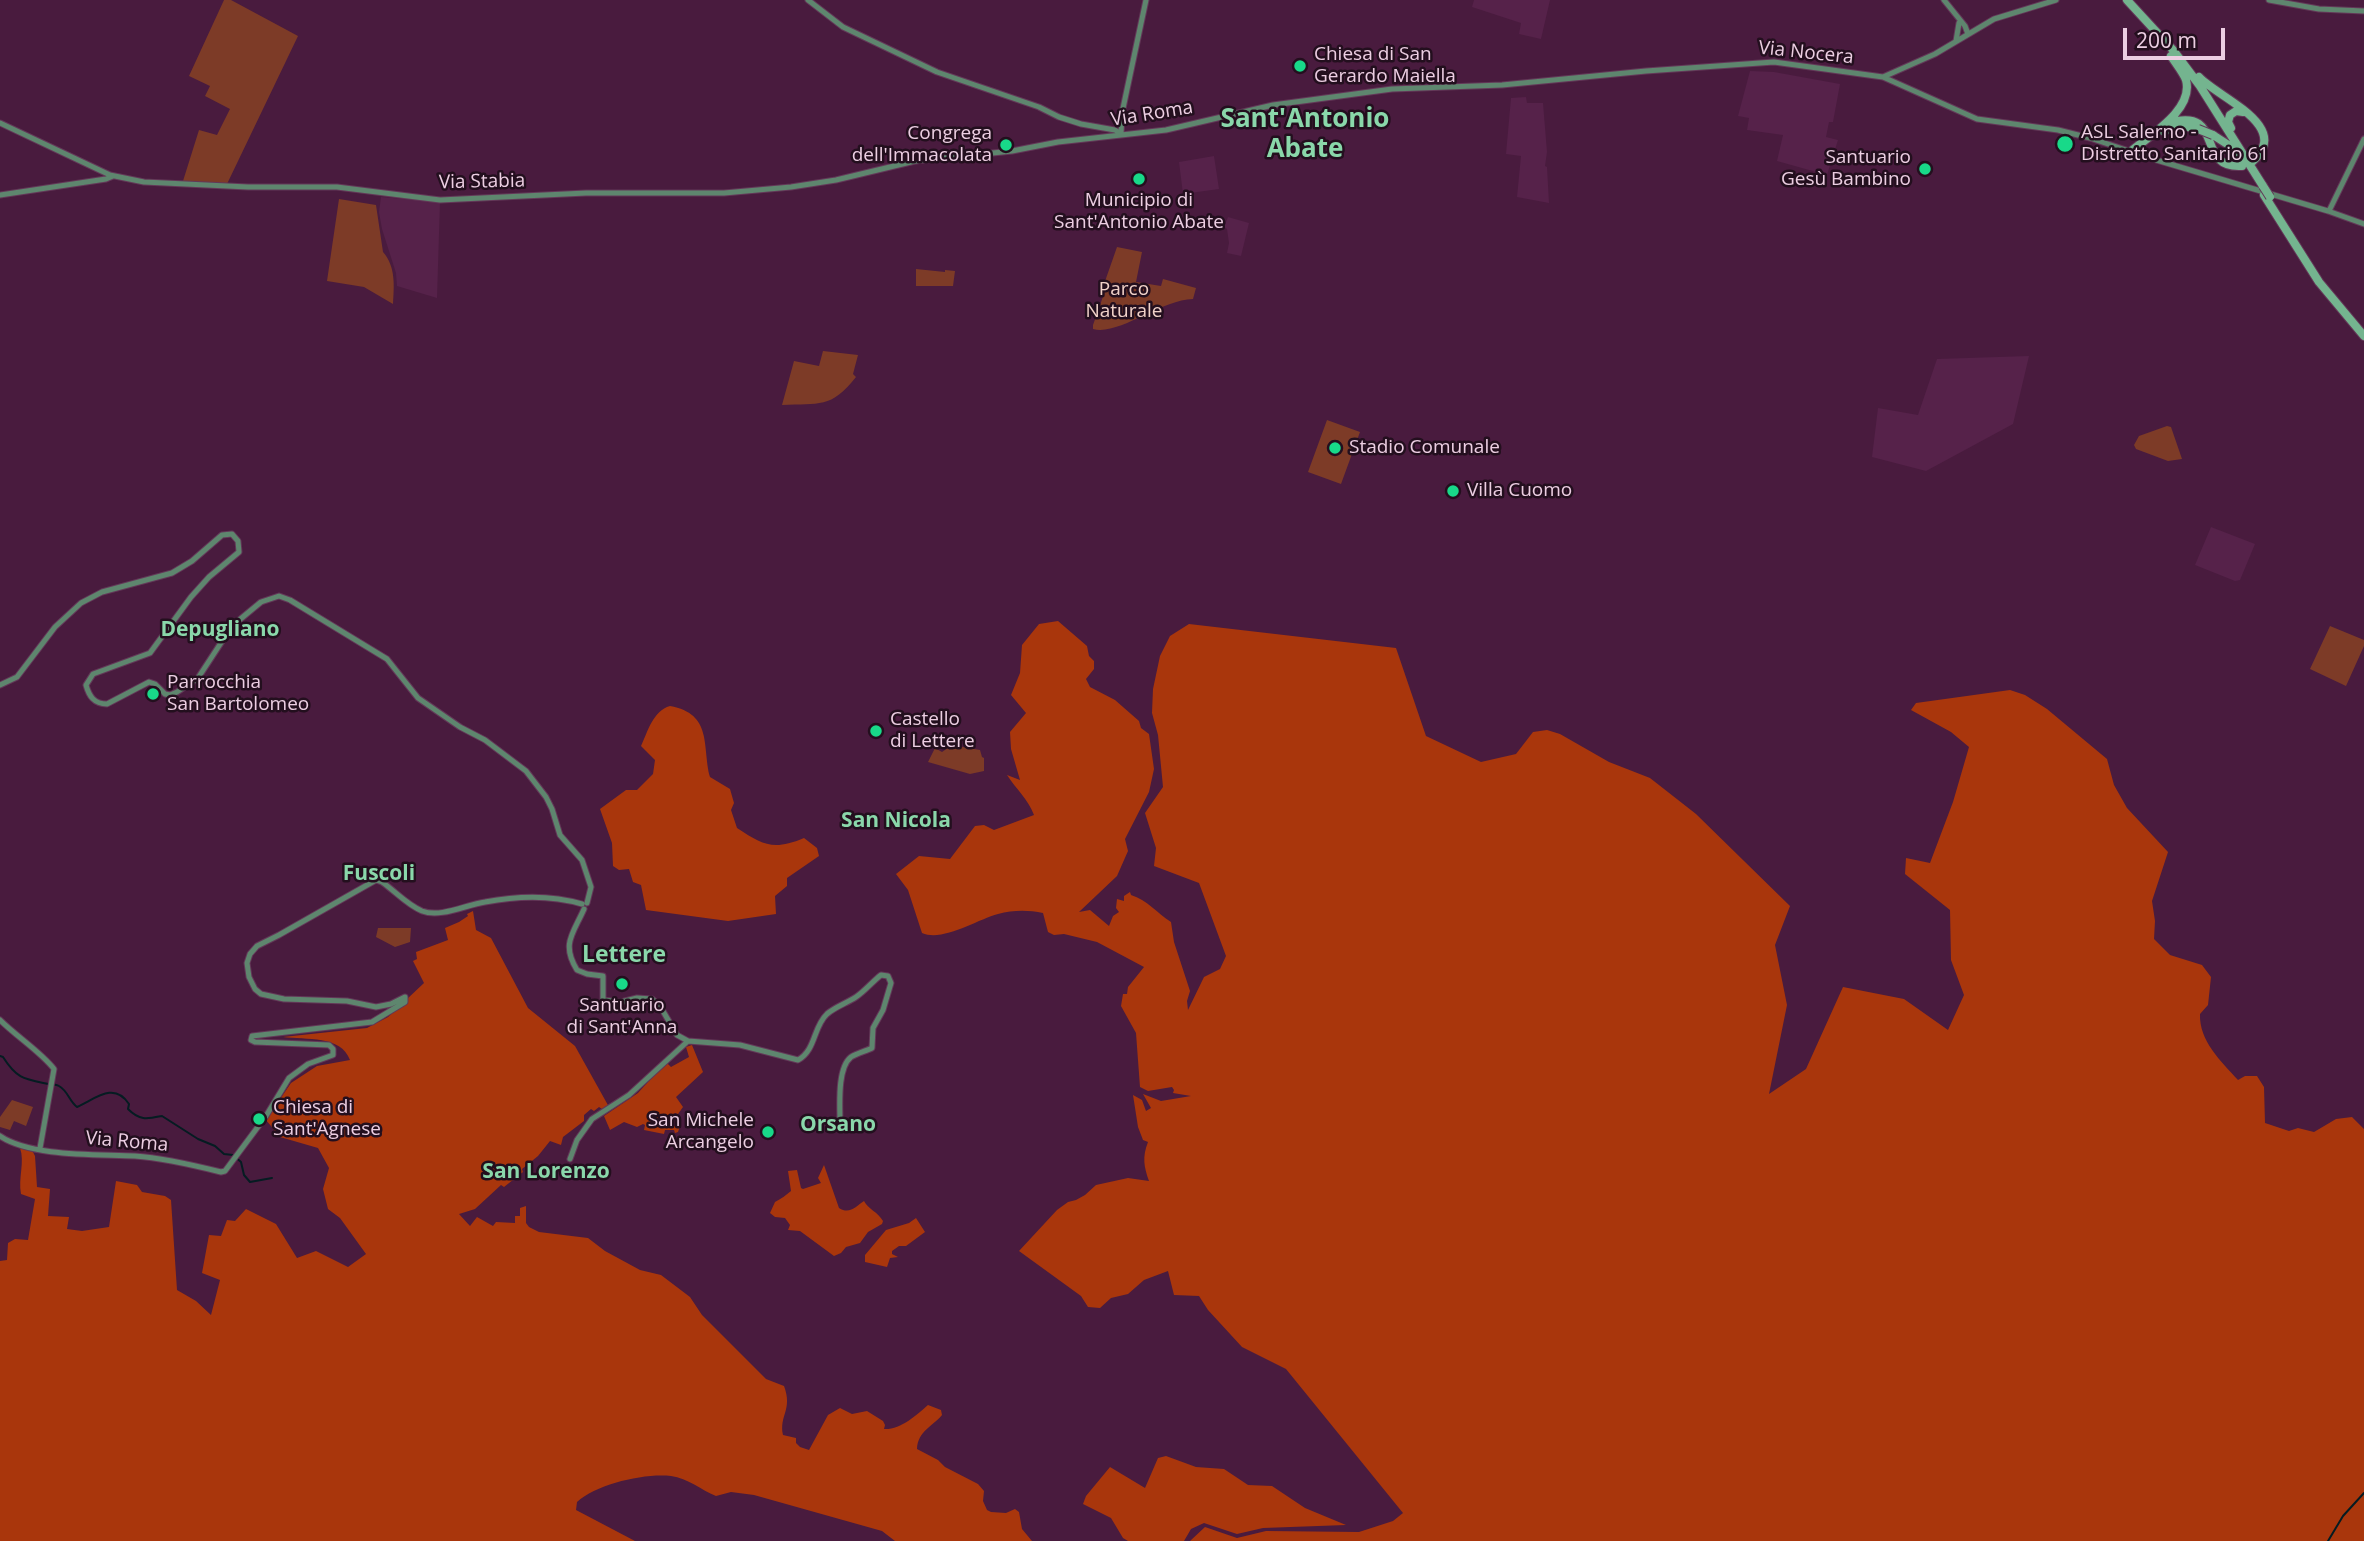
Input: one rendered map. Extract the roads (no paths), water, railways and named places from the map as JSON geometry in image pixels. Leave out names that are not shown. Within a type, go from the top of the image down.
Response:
[{"type":"highway","points":[[2121,0],[2209,87],[2249,115],[2261,127],[2264,139],[2262,151],[2252,162]]},
{"type":"highway","points":[[2127,0],[2171,52],[2322,279],[2364,330]]},
{"type":"highway","points":[[2130,152],[2166,126],[2186,100],[2185,77],[2171,52]]},
{"type":"highway","points":[[2242,159],[2228,118],[2236,111],[2249,115]]},
{"type":"highway","points":[[2166,126],[2185,119],[2198,123],[2218,159],[2230,165],[2242,159]]},
{"type":"highway","points":[[2166,126],[2183,126],[2213,135],[2242,159]]},
{"type":"highway","points":[[2264,191],[2319,282],[2364,336]]},
{"type":"street","points":[[808,0],[843,27],[937,72],[1039,107],[1059,117],[1115,130],[1121,134]]},
{"type":"street","points":[[1121,134],[1122,113],[1146,0]]},
{"type":"street","points":[[1944,0],[1968,34]]},
{"type":"street","points":[[1883,78],[1935,54],[2002,16],[2056,0]]},
{"type":"street","points":[[2269,0],[2319,9],[2364,10]]},
{"type":"street","points":[[1960,21],[1979,27]]},
{"type":"street","points":[[1956,41],[1960,21]]},
{"type":"street","name":"Via Nocera","points":[[1542,82],[1760,62],[1883,78],[1976,119],[2058,130],[2091,138],[2364,224]]},
{"type":"street","name":"Via Roma","points":[[974,155],[1166,130],[1273,105],[1392,89],[1542,82]]},
{"type":"street","name":"Via Stabia","points":[[0,122],[113,176],[144,182],[248,187],[343,187],[440,200],[586,193],[706,194],[791,187],[836,180],[915,161],[974,155]]},
{"type":"street","points":[[2329,211],[2364,139]]},
{"type":"street","points":[[0,195],[113,176]]},
{"type":"street","points":[[0,685],[17,677],[55,627],[81,603],[102,592],[172,573],[192,561],[222,535],[233,534],[240,545],[239,552],[209,577],[191,597],[150,653],[97,672],[90,677],[86,685],[88,695],[101,704],[113,702],[149,682],[170,695],[198,678],[232,626],[261,601],[279,597],[290,600],[387,659],[418,698],[460,727],[485,740],[526,771],[546,797],[560,835],[582,860],[591,887],[568,944],[568,951],[577,970],[603,976],[603,1000],[621,1002],[646,998],[656,1002],[673,1030],[688,1041],[748,1047],[798,1060],[805,1056],[813,1044],[821,1022],[829,1013],[860,994],[881,975],[888,976],[891,983],[883,1010],[873,1028],[872,1048],[852,1057],[844,1068],[840,1122]]},
{"type":"street","name":"Via Roma","points":[[0,1136],[10,1141],[76,1154],[137,1156],[221,1172],[230,1167],[243,1150],[289,1077],[308,1064],[333,1055],[330,1045],[255,1042],[251,1040],[252,1036],[372,1022],[405,1002],[405,997],[401,997],[391,1004],[376,1007],[347,1001],[284,999],[261,994],[249,977],[247,963],[257,946],[376,880],[424,912],[445,912],[482,902],[513,899],[568,900],[584,905]]},
{"type":"street","points":[[0,1020],[54,1069],[40,1148]]},
{"type":"street","points":[[570,1159],[577,1140],[593,1119],[629,1095],[688,1041]]},
{"type":"waterway","points":[[0,1056],[22,1077],[59,1086],[77,1107],[97,1096],[117,1094],[123,1097],[129,1104],[128,1109],[136,1116],[162,1116],[198,1139],[215,1146],[224,1154],[233,1155],[241,1162],[244,1175],[250,1182],[272,1178]]},
{"type":"waterway","points":[[2328,1541],[2343,1516],[2364,1493]]},
{"type":"place","name":"Chiesa di San Gerardo Maiella","points":[[1300,66]]},
{"type":"place","name":"ASL Salerno - Distretto Sanitario 61","points":[[2065,144]]},
{"type":"place","name":"Congrega dell'Immacolata","points":[[1006,145]]},
{"type":"place","name":"Santuario Gesù Bambino","points":[[1925,169]]},
{"type":"place","name":"Municipio di Sant'Antonio Abate","points":[[1139,179]]},
{"type":"place","name":"Stadio Comunale","points":[[1335,448]]},
{"type":"place","name":"Villa Cuomo","points":[[1453,491]]},
{"type":"place","name":"Parrocchia San Bartolomeo","points":[[153,694]]},
{"type":"place","name":"Castello di Lettere","points":[[876,731]]},
{"type":"place","name":"Santuario di Sant'Anna","points":[[622,984]]},
{"type":"place","name":"Chiesa di Sant'Agnese","points":[[259,1119]]},
{"type":"place","name":"San Michele Arcangelo","points":[[768,1132]]},
{"type":"district","name":"Sant'Antonio Abate","points":[[1305,135]]},
{"type":"district","name":"Depugliano","points":[[220,630]]},
{"type":"district","name":"San Nicola","points":[[896,821]]},
{"type":"district","name":"Fuscoli","points":[[379,874]]},
{"type":"district","name":"Lettere","points":[[624,955]]},
{"type":"district","name":"Orsano","points":[[838,1125]]},
{"type":"district","name":"San Lorenzo","points":[[546,1172]]},
{"type":"park label","name":"Parco Naturale","points":[[1124,301]]}]
